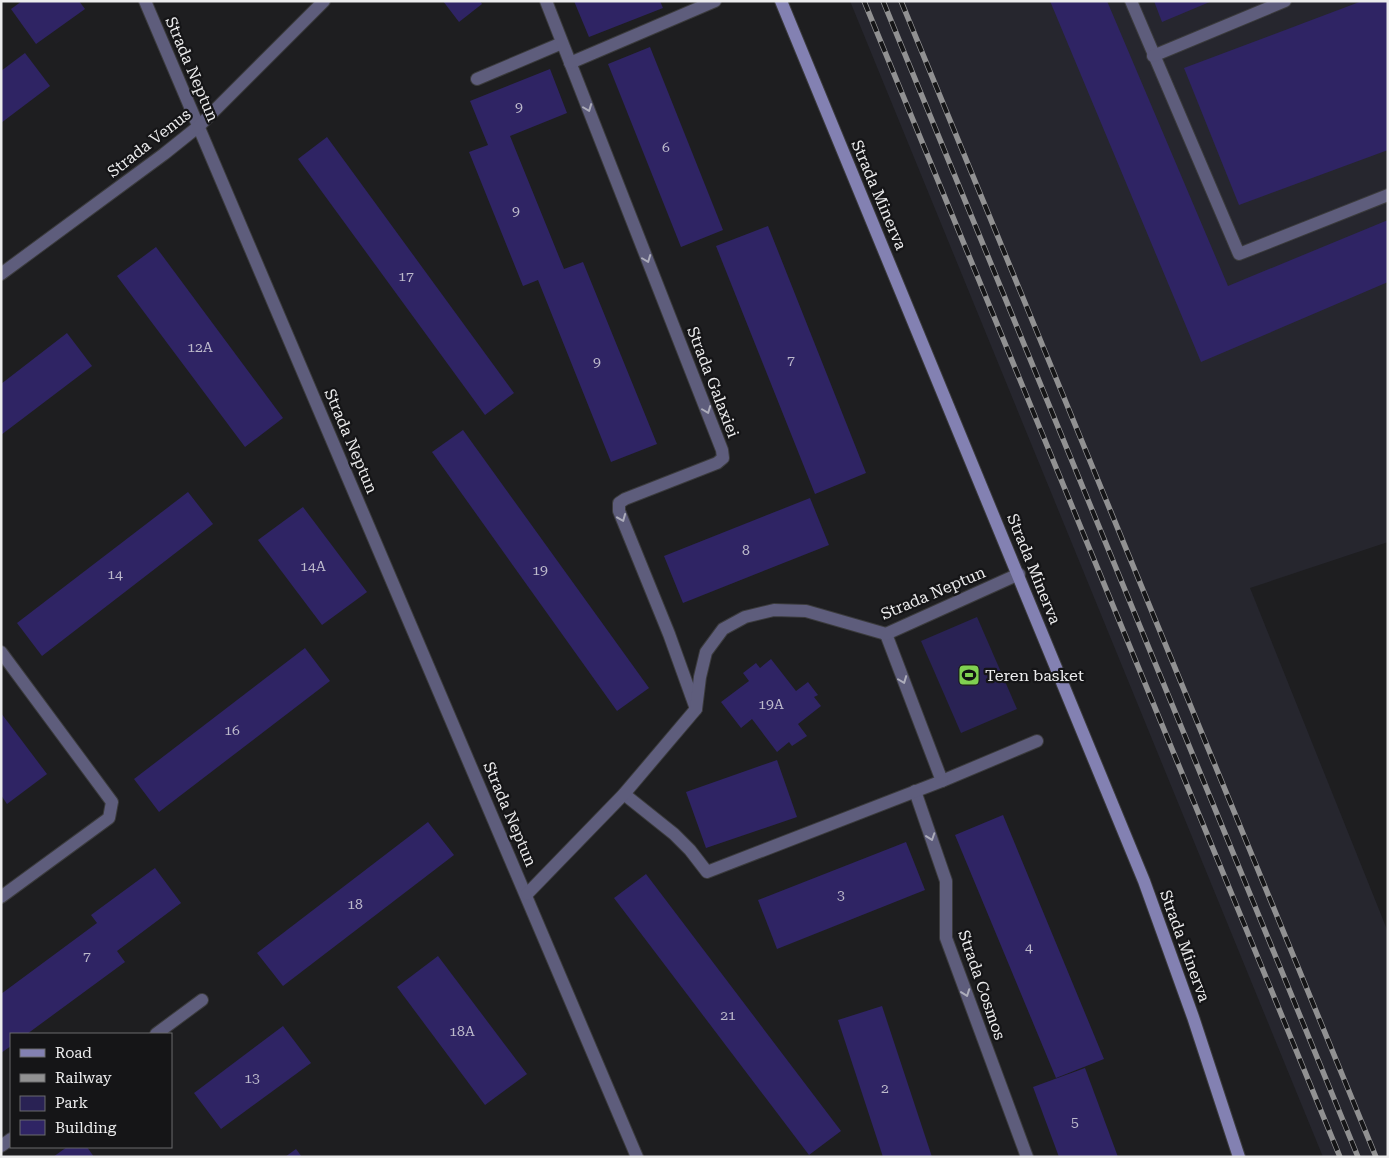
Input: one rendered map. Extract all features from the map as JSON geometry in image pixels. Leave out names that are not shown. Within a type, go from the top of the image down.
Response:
[{"type":"street","name":"Strada Neptun","points":[[145,1],[638,1157]]},
{"type":"street","name":"Strada Venus","points":[[1,274],[199,126],[324,1]]},
{"type":"street","name":"Strada Galaxiei","points":[[546,1],[722,450],[723,458],[718,463],[619,503],[619,510],[669,634],[696,709]]},
{"type":"street","points":[[570,63],[715,1]]},
{"type":"street","name":"Strada Minerva","points":[[781,1],[1144,880],[1193,1016],[1239,1157]]},
{"type":"street","points":[[1130,1],[1239,254],[1388,195]]},
{"type":"street","points":[[1153,56],[1285,1]]},
{"type":"street","points":[[477,79],[562,43]]},
{"type":"street","name":"Strada Neptun","points":[[527,894],[624,794],[696,709],[700,677],[706,652],[723,629],[745,617],[774,610],[806,611],[886,634],[1019,574]]},
{"type":"street","points":[[886,634],[942,781]]},
{"type":"street","points":[[1,652],[112,802],[109,818],[1,897]]},
{"type":"street","points":[[624,794],[679,839],[707,872],[942,781],[1037,741]]},
{"type":"street","name":"Strada Cosmos","points":[[915,791],[946,881],[946,938],[1027,1157]]},
{"type":"street","points":[[157,1033],[202,1000]]},
{"type":"shaded area","points":[[850,1],[1388,1],[1388,542],[1250,588],[1388,932],[1388,1157],[1323,1157]]},
{"type":"green space","name":"Teren basket","points":[[977,617],[1017,709],[961,733],[921,641]]},
{"type":"building","points":[[22,1],[79,1],[85,9],[36,44],[11,9]]},
{"type":"building","points":[[443,1],[480,1],[482,4],[459,22]]},
{"type":"building","points":[[574,1],[660,1],[663,8],[589,37]]},
{"type":"building","points":[[1050,1],[1107,1],[1228,286],[1388,220],[1388,282],[1201,362]]},
{"type":"building","points":[[1154,1],[1212,1],[1162,22]]},
{"type":"building","points":[[1362,1],[1388,1],[1388,150],[1239,205],[1184,68]]},
{"type":"building","points":[[650,47],[723,230],[681,247],[608,64]]},
{"type":"building","points":[[25,53],[50,86],[1,123],[1,71]]},
{"type":"building","points":[[550,69],[567,113],[510,136],[564,269],[583,262],[657,444],[611,462],[538,280],[523,286],[469,152],[488,145],[470,101]]},
{"type":"building","points":[[327,137],[514,393],[485,415],[298,159]]},
{"type":"building","points":[[768,226],[866,473],[815,494],[716,246]]},
{"type":"building","points":[[156,247],[283,418],[245,447],[117,276]]},
{"type":"building","points":[[67,333],[92,366],[1,435],[1,384]]},
{"type":"building","points":[[463,430],[649,688],[617,711],[432,452]]},
{"type":"building","points":[[188,492],[213,524],[42,656],[17,623]]},
{"type":"building","points":[[810,498],[829,545],[683,603],[664,556]]},
{"type":"building","points":[[303,507],[367,592],[322,625],[258,540]]},
{"type":"building","points":[[305,648],[330,681],[159,812],[134,779]]},
{"type":"building","points":[[771,659],[796,691],[808,682],[818,695],[814,697],[821,706],[798,724],[807,736],[792,746],[789,742],[777,752],[752,719],[741,728],[721,702],[749,681],[743,673],[756,663],[760,668]]},
{"type":"building","points":[[1,713],[47,774],[7,804],[1,795]]},
{"type":"building","points":[[777,760],[797,817],[706,848],[686,792]]},
{"type":"building","points":[[1003,815],[1104,1059],[1056,1078],[955,835]]},
{"type":"building","points":[[428,822],[454,855],[283,986],[257,953]]},
{"type":"building","points":[[906,842],[925,890],[777,949],[758,900]]},
{"type":"building","points":[[155,868],[181,903],[117,951],[125,962],[28,1033],[10,1033],[10,1047],[1,1053],[1,994],[97,923],[91,915]]},
{"type":"building","points":[[646,874],[841,1131],[809,1155],[614,898]]},
{"type":"building","points":[[438,956],[527,1074],[485,1105],[397,987]]},
{"type":"building","points":[[882,1006],[932,1157],[883,1157],[838,1020]]},
{"type":"building","points":[[283,1026],[311,1063],[221,1129],[194,1093]]},
{"type":"building","points":[[1085,1068],[1118,1157],[1059,1157],[1033,1087]]},
{"type":"building","points":[[66,1148],[88,1148],[94,1157],[53,1157]]},
{"type":"building","points":[[296,1149],[302,1157],[285,1157]]},
{"type":"railway","points":[[864,1],[1340,1157]]},
{"type":"railway","points":[[883,1],[1358,1157]]},
{"type":"railway","points":[[901,1],[1376,1157]]},
{"type":"place","name":"Teren basket","points":[[969,675]]}]
